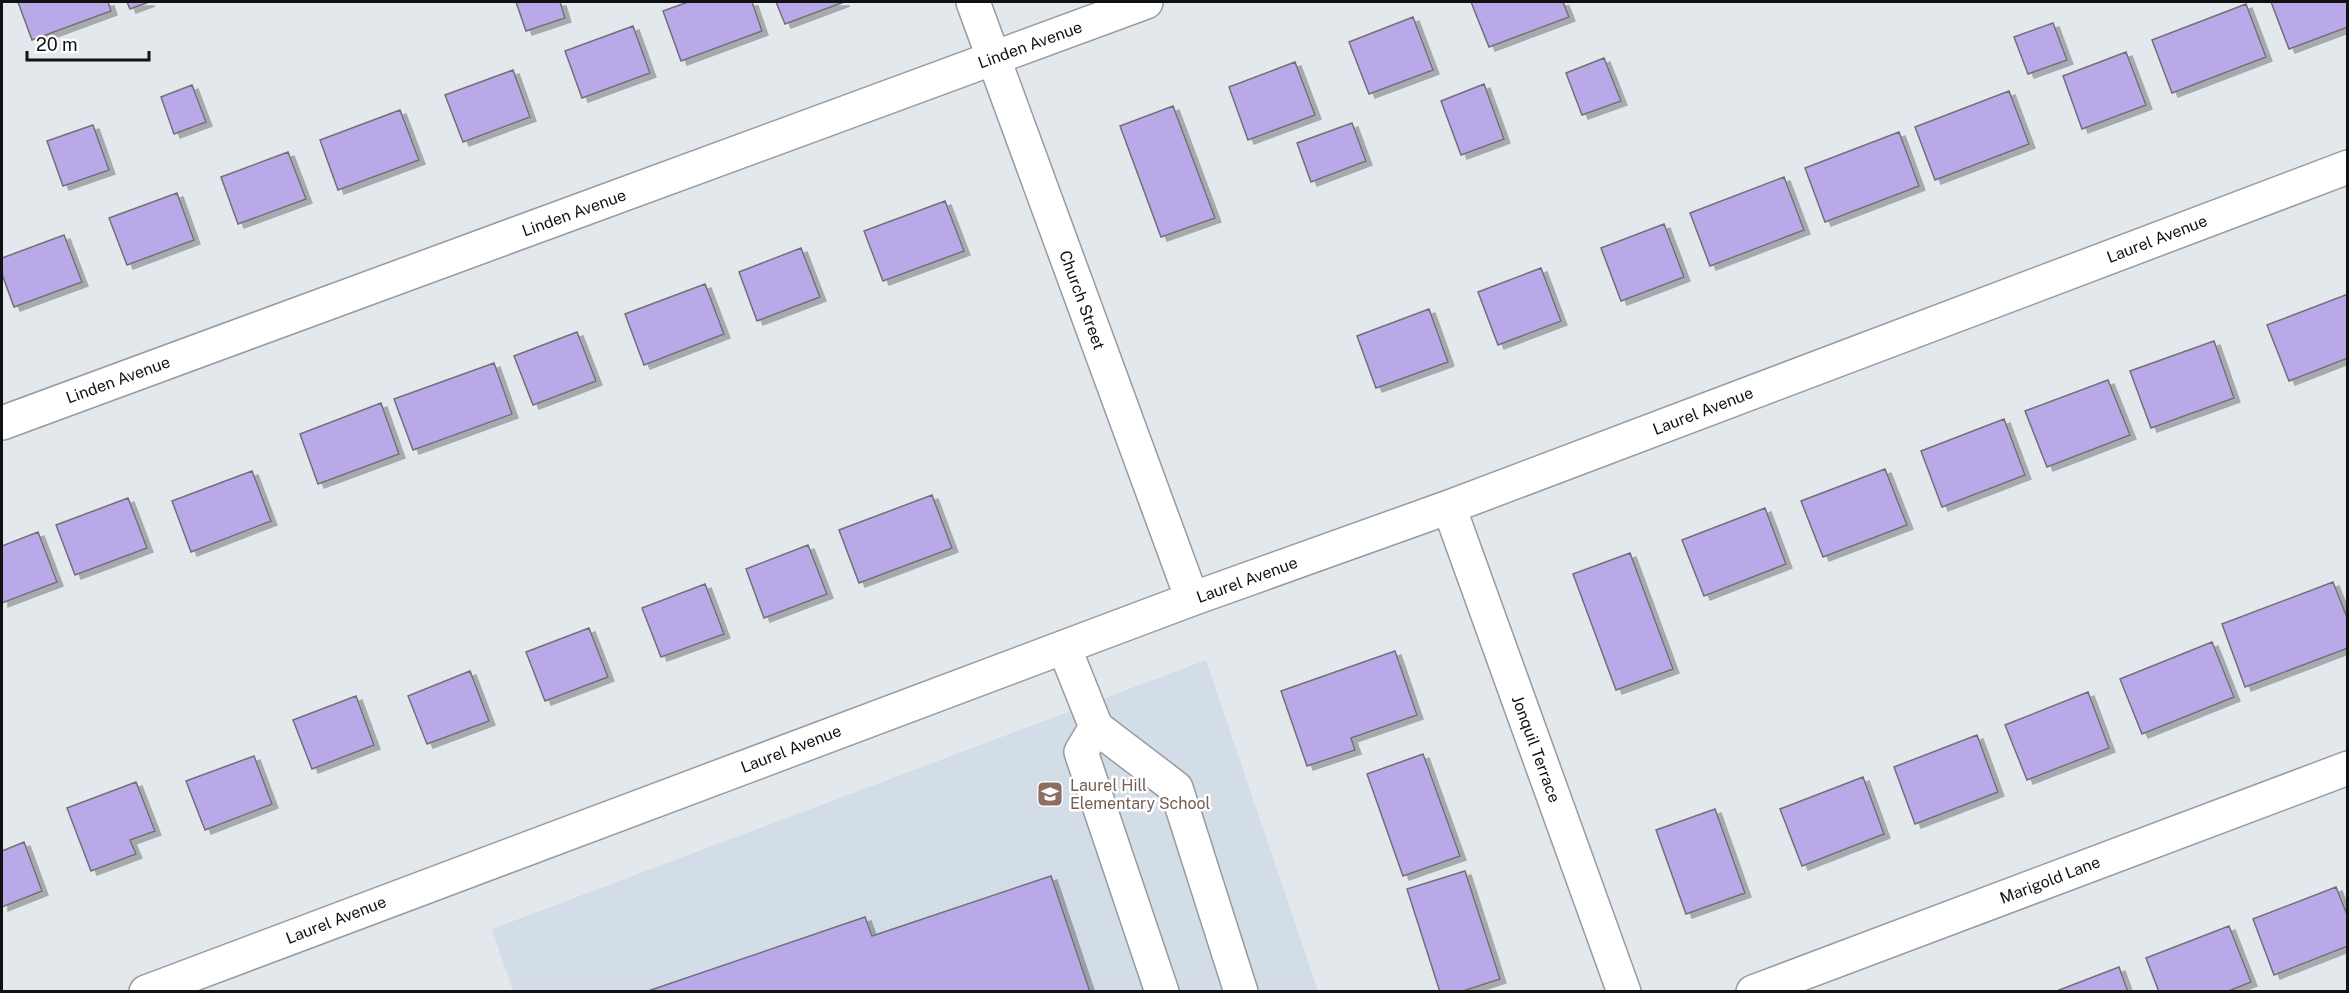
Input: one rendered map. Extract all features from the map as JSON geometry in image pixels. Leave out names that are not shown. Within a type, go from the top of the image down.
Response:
[{"type":"street","name":"Church Street","points":[[973,2],[1192,599]]},
{"type":"street","name":"Linden Avenue","points":[[2,423],[1146,2]]},
{"type":"street","name":"Laurel Avenue","points":[[146,992],[1192,599],[1449,507],[2348,167]]},
{"type":"street","name":"Jonquil Terrace","points":[[1449,507],[1623,992]]},
{"type":"street","points":[[1064,647],[1096,727],[1176,788],[1241,992]]},
{"type":"street","points":[[1096,727],[1081,752],[1162,992]]},
{"type":"street","name":"Marigold Lane","points":[[1753,992],[2348,768]]},
{"type":"shaded area","name":"Laurel Hill Elementary School","points":[[1206,660],[1318,991],[513,991],[492,929]]},
{"type":"building","points":[[18,2],[108,2],[111,11],[32,40]]},
{"type":"building","points":[[127,2],[149,2],[130,9]]},
{"type":"building","points":[[516,2],[560,2],[565,18],[526,31]]},
{"type":"building","points":[[688,2],[752,2],[762,31],[681,61],[663,11]]},
{"type":"building","points":[[776,2],[844,2],[785,24]]},
{"type":"building","points":[[1471,2],[1563,2],[1569,17],[1489,47]]},
{"type":"building","points":[[2271,2],[2348,2],[2348,27],[2289,49]]},
{"type":"building","points":[[2246,4],[2266,57],[2172,93],[2152,40]]},
{"type":"building","points":[[1413,17],[1433,70],[1369,94],[1349,42]]},
{"type":"building","points":[[2053,23],[2067,60],[2028,74],[2014,37]]},
{"type":"building","points":[[633,26],[650,73],[582,98],[565,51]]},
{"type":"building","points":[[2126,52],[2146,105],[2082,129],[2063,76]]},
{"type":"building","points":[[1604,58],[1621,101],[1582,115],[1566,73]]},
{"type":"building","points":[[1295,62],[1315,115],[1248,140],[1229,87]]},
{"type":"building","points":[[513,70],[530,117],[463,142],[445,95]]},
{"type":"building","points":[[1484,84],[1504,139],[1461,155],[1441,101]]},
{"type":"building","points":[[192,85],[206,122],[174,134],[161,97]]},
{"type":"building","points":[[2009,91],[2029,144],[1935,180],[1915,127]]},
{"type":"building","points":[[1173,106],[1215,218],[1161,237],[1120,126]]},
{"type":"building","points":[[400,110],[419,160],[338,190],[320,140]]},
{"type":"building","points":[[1352,123],[1366,161],[1311,182],[1297,143]]},
{"type":"building","points":[[93,125],[109,170],[63,186],[47,141]]},
{"type":"building","points":[[1899,132],[1919,186],[1825,222],[1805,168]]},
{"type":"building","points":[[288,152],[306,199],[238,224],[221,177]]},
{"type":"building","points":[[1784,177],[1804,230],[1710,266],[1690,213]]},
{"type":"building","points":[[177,193],[194,240],[127,265],[109,218]]},
{"type":"building","points":[[945,201],[964,251],[883,281],[864,231]]},
{"type":"building","points":[[1664,224],[1684,277],[1621,301],[1601,248]]},
{"type":"building","points":[[64,235],[82,282],[14,307],[2,274],[2,258]]},
{"type":"building","points":[[801,248],[820,297],[757,321],[739,272]]},
{"type":"building","points":[[1541,268],[1561,321],[1498,345],[1478,292]]},
{"type":"building","points":[[705,284],[724,334],[644,365],[625,314]]},
{"type":"building","points":[[2348,294],[2348,358],[2289,381],[2267,325]]},
{"type":"building","points":[[1429,309],[1448,362],[1376,388],[1357,336]]},
{"type":"building","points":[[577,332],[596,381],[533,405],[514,356]]},
{"type":"building","points":[[2214,341],[2234,398],[2151,428],[2130,371]]},
{"type":"building","points":[[494,363],[512,414],[413,450],[394,399]]},
{"type":"building","points":[[2108,380],[2130,435],[2047,467],[2025,411]]},
{"type":"building","points":[[381,403],[399,454],[318,484],[300,434]]},
{"type":"building","points":[[2004,419],[2025,475],[1942,507],[1921,451]]},
{"type":"building","points":[[1885,469],[1907,525],[1823,557],[1801,501]]},
{"type":"building","points":[[252,471],[271,521],[191,552],[172,501]]},
{"type":"building","points":[[932,495],[952,548],[859,583],[839,530]]},
{"type":"building","points":[[128,498],[147,548],[75,575],[56,525]]},
{"type":"building","points":[[1765,508],[1786,564],[1704,596],[1682,540]]},
{"type":"building","points":[[38,532],[57,582],[2,603],[2,546]]},
{"type":"building","points":[[808,545],[827,594],[764,618],[746,569]]},
{"type":"building","points":[[1630,553],[1673,669],[1616,690],[1573,574]]},
{"type":"building","points":[[2333,582],[2348,620],[2348,648],[2245,687],[2222,624]]},
{"type":"building","points":[[705,584],[724,634],[661,657],[642,608]]},
{"type":"building","points":[[589,628],[608,677],[545,701],[526,652]]},
{"type":"building","points":[[2212,642],[2234,697],[2142,734],[2120,679]]},
{"type":"building","points":[[1395,651],[1417,715],[1351,738],[1355,750],[1307,766],[1281,691]]},
{"type":"building","points":[[470,671],[489,721],[427,744],[408,696]]},
{"type":"building","points":[[2088,692],[2109,748],[2027,780],[2005,725]]},
{"type":"building","points":[[356,696],[374,745],[312,769],[293,720]]},
{"type":"building","points":[[1977,735],[1998,792],[1915,824],[1894,767]]},
{"type":"building","points":[[1423,754],[1460,856],[1403,876],[1367,774]]},
{"type":"building","points":[[254,756],[272,804],[205,830],[186,781]]},
{"type":"building","points":[[1863,777],[1884,834],[1802,866],[1780,809]]},
{"type":"building","points":[[136,782],[155,831],[130,840],[136,854],[91,871],[67,808]]},
{"type":"building","points":[[1715,809],[1745,893],[1686,914],[1656,830]]},
{"type":"building","points":[[24,842],[42,891],[2,907],[2,851]]},
{"type":"building","points":[[1465,871],[1500,979],[1460,992],[1440,992],[1407,889]]},
{"type":"building","points":[[1051,876],[1090,992],[645,992],[865,917],[872,936]]},
{"type":"building","points":[[2336,887],[2348,917],[2348,946],[2274,975],[2253,919]]},
{"type":"building","points":[[2229,926],[2251,982],[2226,992],[2159,992],[2146,958]]},
{"type":"building","points":[[2119,967],[2128,992],[2054,992]]},
{"type":"place","name":"Laurel Hill Elementary School","points":[[1050,794]]}]
